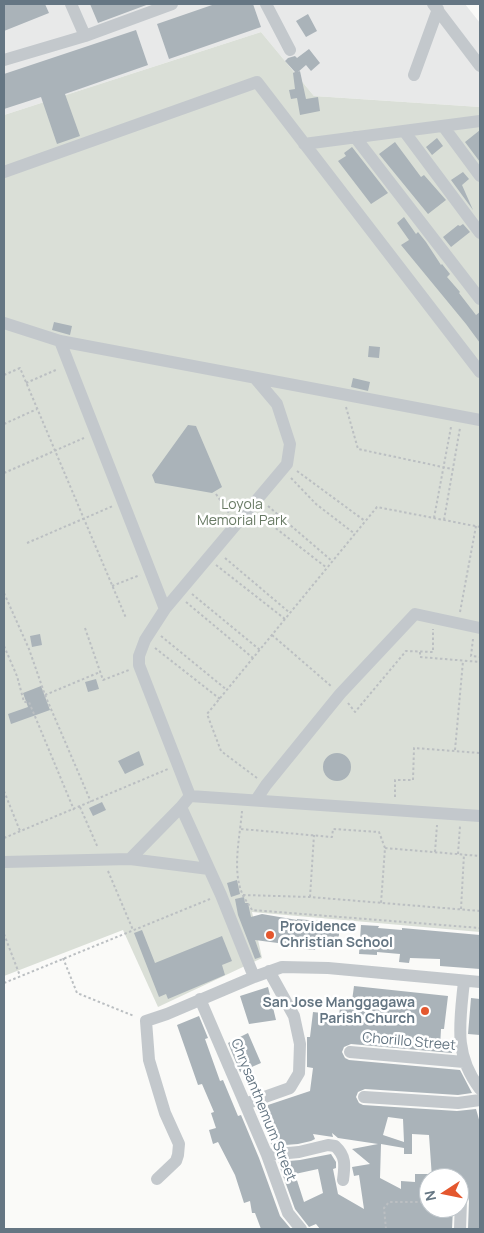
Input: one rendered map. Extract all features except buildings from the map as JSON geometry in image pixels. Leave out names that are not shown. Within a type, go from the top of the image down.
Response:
[{"type":"street","points":[[71,4],[85,36]]},
{"type":"street","points":[[4,60],[85,36],[172,4]]},
{"type":"street","points":[[266,4],[290,50]]},
{"type":"street","points":[[436,7],[480,66]]},
{"type":"street","points":[[414,75],[436,7]]},
{"type":"street","points":[[4,172],[257,82],[480,372]]},
{"type":"street","points":[[304,144],[480,121]]},
{"type":"street","points":[[443,126],[480,176]]},
{"type":"street","points":[[404,131],[480,233]]},
{"type":"street","points":[[355,137],[480,299]]},
{"type":"street","points":[[4,323],[60,341],[480,420]]},
{"type":"street","points":[[60,341],[166,609]]},
{"type":"street","points":[[190,796],[139,665],[139,656],[152,628],[180,590],[285,467],[290,444],[277,404],[255,378]]},
{"type":"street","points":[[249,799],[266,785],[340,694],[415,614],[458,622],[477,628]]},
{"type":"street","points":[[190,796],[480,816]]},
{"type":"street","points":[[130,860],[190,796]]},
{"type":"street","points":[[181,807],[221,895],[254,976]]},
{"type":"street","points":[[4,862],[130,860],[209,869]]},
{"type":"street","points":[[157,1180],[176,1161],[178,1144],[165,1113],[150,1060],[146,1021],[167,1014],[254,976],[282,967],[321,967],[480,982]]},
{"type":"street","points":[[245,1104],[290,1088],[299,1073],[300,1044],[294,1016],[269,971]]},
{"type":"street","points":[[464,981],[460,1038],[464,1062],[480,1088]]},
{"type":"street","name":"Chrysanthemum Street","points":[[200,1000],[267,1154],[288,1213],[301,1229]]},
{"type":"street","name":"Chorillo Street","points":[[350,1052],[464,1062]]},
{"type":"street","points":[[364,1097],[446,1103],[480,1100]]},
{"type":"street","points":[[267,1154],[299,1152],[328,1145],[335,1146],[344,1158],[343,1180]]},
{"type":"path","points":[[26,383],[69,364]]},
{"type":"path","points":[[4,375],[20,368],[126,618]]},
{"type":"path","points":[[343,394],[358,449],[452,469]]},
{"type":"path","points":[[4,424],[37,409]]},
{"type":"path","points":[[434,518],[444,468],[458,415]]},
{"type":"path","points":[[444,520],[458,415]]},
{"type":"path","points":[[4,473],[96,433]]},
{"type":"path","points":[[285,467],[365,521]]},
{"type":"path","points":[[285,467],[316,504],[355,534]]},
{"type":"path","points":[[216,494],[236,524]]},
{"type":"path","points":[[259,498],[332,561]]},
{"type":"path","points":[[27,543],[123,502]]},
{"type":"path","points":[[266,785],[221,751],[208,714],[365,521],[377,507],[480,526]]},
{"type":"path","points":[[250,508],[327,568]]},
{"type":"path","points":[[458,622],[476,526]]},
{"type":"path","points":[[211,554],[290,613]]},
{"type":"path","points":[[211,554],[285,619]]},
{"type":"path","points":[[112,586],[150,571]]},
{"type":"path","points":[[180,590],[260,650]]},
{"type":"path","points":[[180,590],[253,658]]},
{"type":"path","points":[[4,593],[29,649],[45,694],[91,802]]},
{"type":"path","points":[[272,635],[340,694],[355,712],[406,651],[433,652],[434,618]]},
{"type":"path","points":[[85,628],[103,680],[139,665]]},
{"type":"path","points":[[152,628],[227,690]]},
{"type":"path","points":[[477,628],[470,656],[480,657]]},
{"type":"path","points":[[145,640],[220,699]]},
{"type":"path","points":[[4,646],[17,676],[24,702],[29,702],[74,810]]},
{"type":"path","points":[[420,652],[420,657],[480,662]]},
{"type":"path","points":[[455,750],[463,661]]},
{"type":"path","points":[[45,694],[100,672]]},
{"type":"path","points":[[395,810],[395,780],[413,780],[414,748],[480,753]]},
{"type":"path","points":[[4,838],[177,766]]},
{"type":"path","points":[[4,792],[21,831]]},
{"type":"path","points":[[249,799],[241,829],[236,876],[242,895],[252,910],[480,928]]},
{"type":"path","points":[[435,852],[438,813]]},
{"type":"path","points":[[458,854],[462,814]]},
{"type":"path","points":[[241,829],[332,837],[334,828],[379,832],[385,848],[381,903]]},
{"type":"path","points":[[310,896],[314,835]]},
{"type":"path","points":[[385,848],[480,856]]},
{"type":"path","points":[[461,910],[464,854]]},
{"type":"path","points":[[4,983],[221,895]]},
{"type":"path","points":[[242,895],[310,896],[480,911]]},
{"type":"path","points":[[4,934],[20,976]]},
{"type":"path","points":[[63,958],[76,993],[146,1021]]},
{"type":"path","points":[[386,1229],[384,1208],[389,1202],[419,1202]]},
{"type":"shaded area","points":[[4,4],[465,4],[480,23],[480,107],[314,96],[261,32],[4,115]]},
{"type":"green space","name":"Loyola Memorial Park","points":[[261,32],[314,96],[480,107],[480,932],[252,912],[262,958],[158,1007],[123,930],[4,976],[4,115]]},
{"type":"place","name":"Providence Christian School","points":[[270,935]]},
{"type":"place","name":"San Jose Manggagawa Parish Church","points":[[425,1011]]}]
